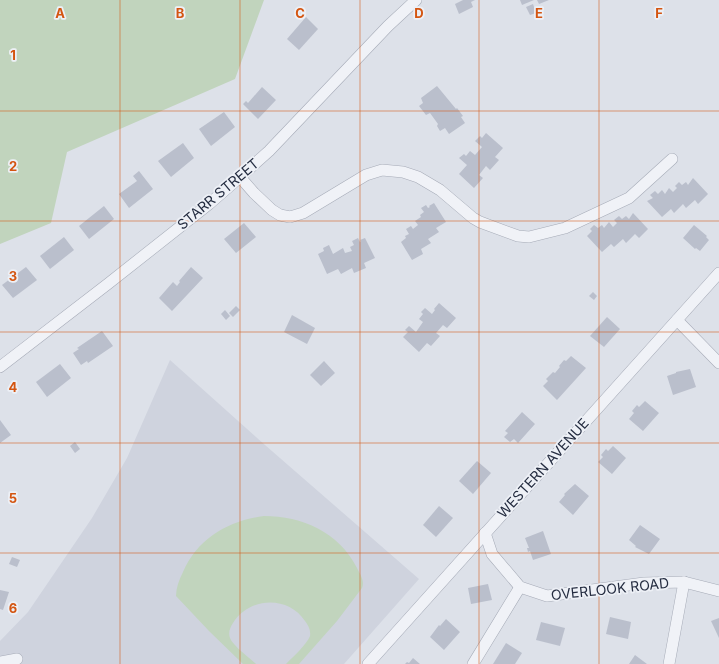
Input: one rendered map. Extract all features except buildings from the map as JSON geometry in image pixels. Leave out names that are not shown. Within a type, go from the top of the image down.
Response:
[{"type":"street","name":"STARR STREET","points":[[0,367],[178,228],[240,177],[269,151],[383,32],[416,0]]},
{"type":"street","points":[[240,177],[272,210],[280,215],[290,217],[303,213],[366,175],[382,170],[403,172],[418,177],[440,190],[473,218],[480,222],[518,236],[529,237],[565,228],[629,198],[672,159]]},
{"type":"street","name":"WESTERN AVENUE","points":[[368,664],[719,273]]},
{"type":"street","points":[[677,320],[719,363]]},
{"type":"street","points":[[473,664],[520,587],[492,554],[485,532]]},
{"type":"street","points":[[669,664],[684,582]]},
{"type":"street","name":"OVERLOOK ROAD","points":[[520,587],[547,596],[644,583],[684,582],[719,591]]},
{"type":"street","points":[[0,662],[18,659]]},
{"type":"shaded area","points":[[170,360],[419,579],[344,664],[0,664],[0,641],[28,612],[92,518],[127,458]]},
{"type":"green space","points":[[0,0],[264,0],[235,79],[67,152],[51,223],[0,244]]},
{"type":"green space","points":[[264,516],[292,519],[318,528],[330,536],[349,555],[363,580],[362,588],[337,621],[299,664],[286,664],[306,643],[310,636],[310,632],[305,621],[298,613],[289,607],[279,603],[269,602],[258,604],[240,614],[230,628],[229,636],[238,648],[256,664],[243,664],[176,596],[179,581],[189,560],[206,541],[216,533],[238,522]]}]
